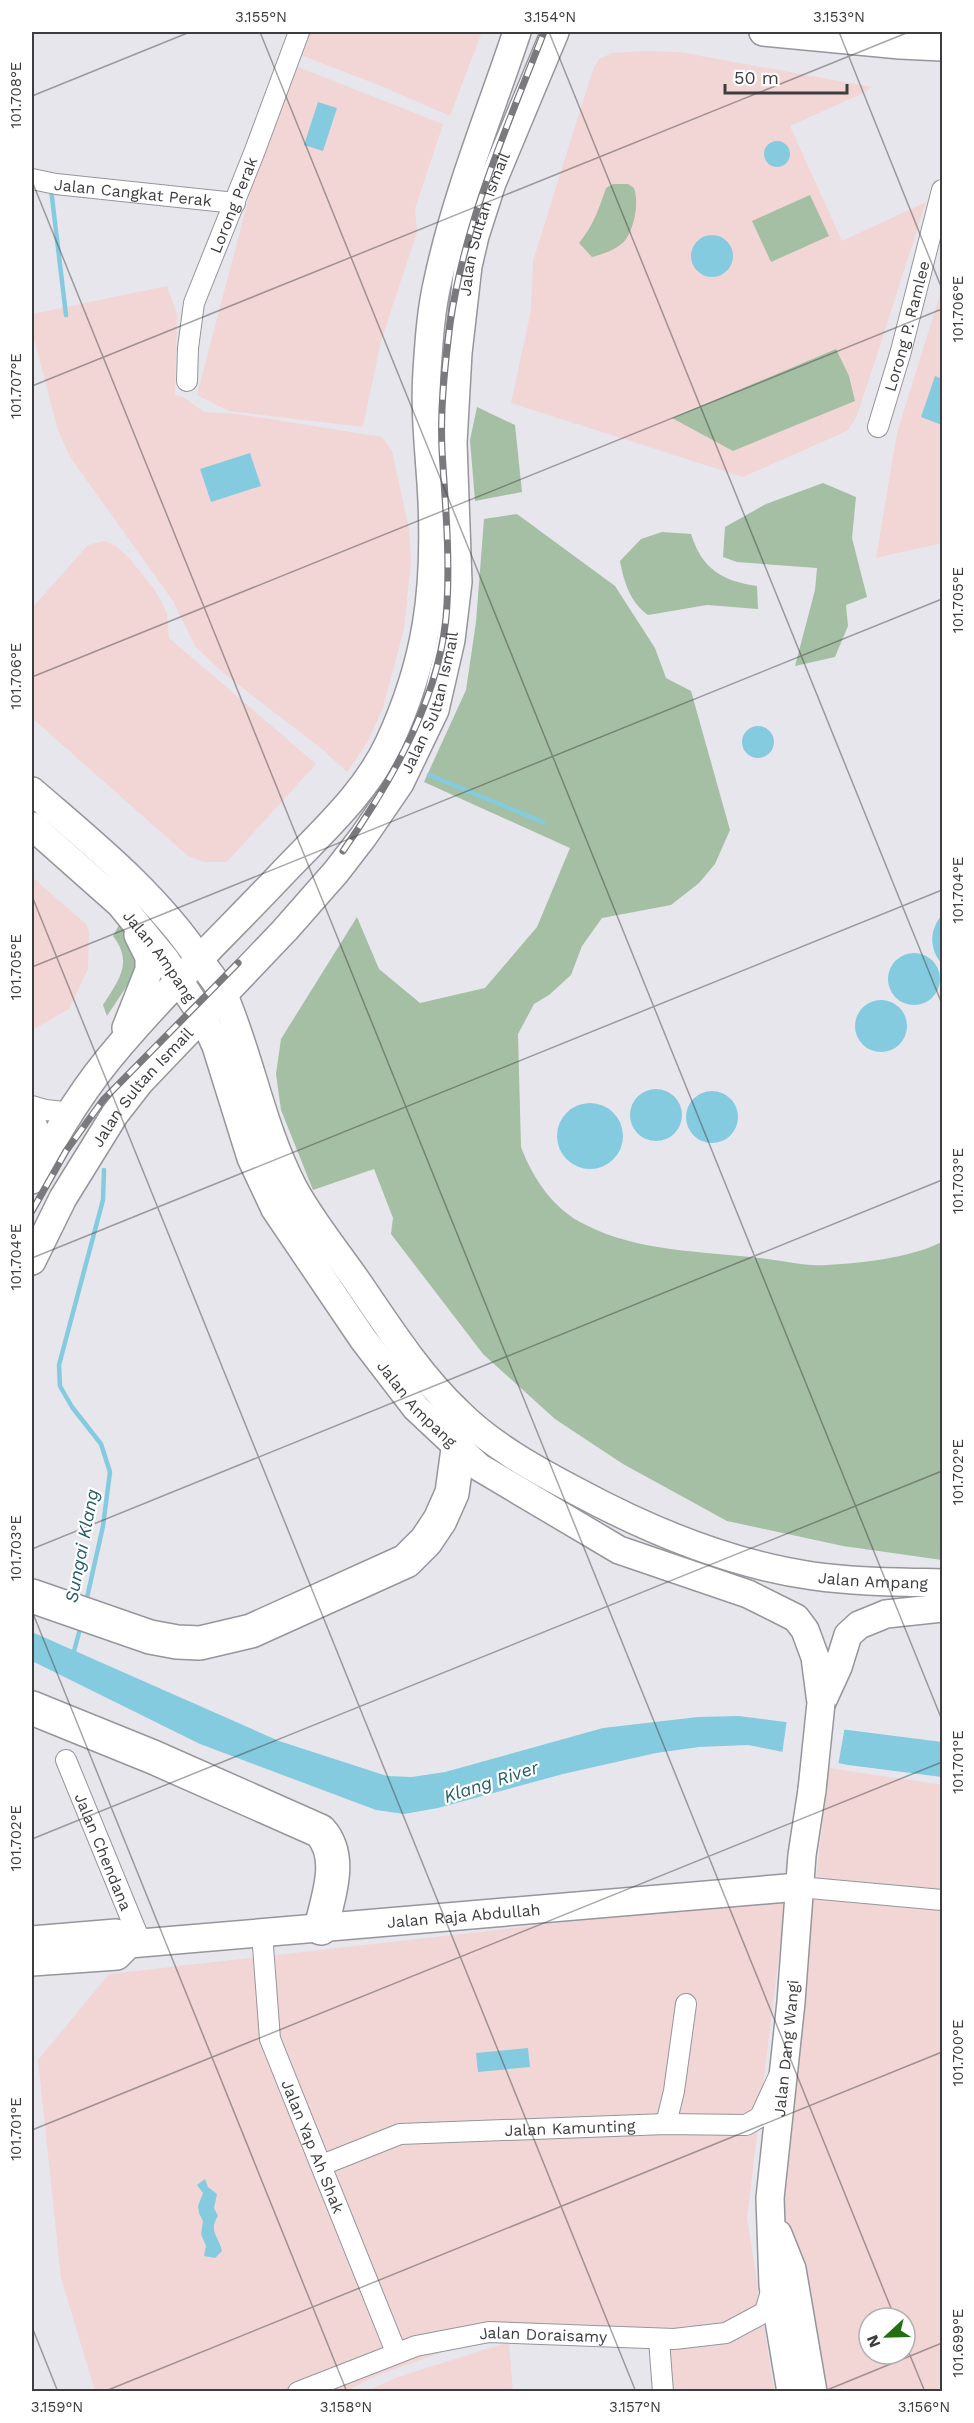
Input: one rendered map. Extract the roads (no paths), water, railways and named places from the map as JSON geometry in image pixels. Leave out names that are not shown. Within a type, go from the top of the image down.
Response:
[{"type":"highway","points":[[32,1596],[150,1637],[200,1643],[250,1631],[406,1561],[426,1540],[440,1520],[452,1493],[458,1449]]},
{"type":"highway","points":[[32,1708],[153,1757],[320,1831],[328,1840],[333,1865],[321,1928]]},
{"type":"street","name":"Lorong Perak","points":[[187,381],[188,348],[194,303],[235,203],[299,32]]},
{"type":"street","name":"Jalan Sultan Ismail","points":[[34,1175],[72,1113],[119,1046],[178,980],[200,960],[340,813],[387,748],[412,688],[420,661],[431,592],[433,549],[426,398],[437,282],[453,220],[517,32]]},
{"type":"street","points":[[763,32],[900,38],[942,46]]},
{"type":"street","name":"Jalan Sultan Ismail","points":[[32,1261],[63,1198],[115,1114],[140,1082],[296,918],[363,837],[400,783],[435,710],[451,640],[458,582],[453,443],[458,353],[468,266],[492,183],[554,38]]},
{"type":"street","name":"Jalan Cangkat Perak","points":[[32,179],[235,203]]},
{"type":"street","name":"Lorong P. Ramlee","points":[[878,427],[901,349],[942,190]]},
{"type":"street","name":"Jalan Ampang","points":[[32,791],[128,876],[186,938],[224,994],[264,1117],[294,1190],[376,1309],[430,1382],[458,1413],[526,1464],[611,1510],[655,1530],[742,1561],[813,1576],[886,1582],[942,1583]]},
{"type":"street","name":"Jalan Ampang","points":[[32,826],[120,904],[165,958],[203,1017],[216,1046],[251,1158],[275,1209],[397,1386],[416,1408],[458,1449],[484,1470],[619,1550],[748,1594],[796,1618],[805,1629],[815,1657],[822,1703]]},
{"type":"street","points":[[119,1046],[149,970],[149,957],[120,904]]},
{"type":"street","points":[[32,1106],[72,1113]]},
{"type":"street","points":[[32,1113],[38,1123],[41,1139],[40,1157],[34,1175]]},
{"type":"street","name":"Jalan Ampang","points":[[822,1703],[848,1635],[859,1625],[886,1614],[942,1608]]},
{"type":"street","name":"Jalan Dang Wangi","points":[[791,2391],[773,2285],[772,2174],[785,2063],[799,1887],[822,1703]]},
{"type":"street","name":"Jalan Chendana","points":[[66,1760],[135,1943]]},
{"type":"street","points":[[799,1887],[942,1900]]},
{"type":"street","name":"Jalan Raja Abdullah","points":[[38,1965],[117,1956],[135,1943],[799,1887]]},
{"type":"street","name":"Jalan Raja Abdullah","points":[[32,1940],[116,1933],[135,1943]]},
{"type":"street","name":"Jalan Yap Ah Shak","points":[[262,1933],[270,2039],[396,2352]]},
{"type":"street","points":[[666,2124],[674,2091],[686,2004]]},
{"type":"street","name":"Jalan Kamunting","points":[[322,2166],[400,2134],[666,2124],[746,2125],[760,2117],[785,2063]]},
{"type":"street","points":[[771,2216],[792,2269],[813,2391]]},
{"type":"street","name":"Jalan Doraisamy","points":[[298,2391],[396,2352],[489,2332],[659,2340],[726,2333],[765,2312],[773,2285]]},
{"type":"street","points":[[659,2340],[663,2391]]},
{"type":"water","points":[[318,102],[337,108],[323,151],[304,145]]},
{"type":"water","points":[[777,141],[786,145],[790,154],[786,163],[777,167],[768,163],[764,154],[768,145]]},
{"type":"water","points":[[712,235],[720,236],[727,241],[732,248],[732,264],[727,271],[720,276],[712,277],[704,276],[697,271],[692,264],[691,256],[692,248],[697,241],[704,236]]},
{"type":"water","points":[[935,376],[942,379],[942,425],[921,417]]},
{"type":"water","points":[[250,453],[261,486],[211,502],[200,469]]},
{"type":"water","points":[[758,726],[769,731],[774,742],[769,753],[758,758],[747,753],[742,742],[747,731]]},
{"type":"water","points":[[942,915],[942,964],[935,952],[932,939],[935,927]]},
{"type":"water","points":[[914,953],[928,957],[936,965],[940,979],[936,993],[928,1001],[914,1005],[900,1001],[892,993],[888,979],[892,965],[900,957]]},
{"type":"water","points":[[881,1000],[895,1004],[903,1012],[907,1026],[903,1040],[895,1048],[881,1052],[867,1048],[859,1040],[855,1026],[859,1012],[867,1004]]},
{"type":"water","points":[[656,1089],[670,1093],[678,1101],[682,1115],[678,1129],[670,1137],[656,1141],[642,1137],[634,1129],[630,1115],[634,1101],[642,1093]]},
{"type":"water","points":[[712,1091],[726,1095],[734,1103],[738,1117],[734,1131],[726,1139],[712,1143],[698,1139],[690,1131],[686,1117],[690,1103],[698,1095]]},
{"type":"water","points":[[583,1103],[597,1103],[609,1108],[618,1117],[623,1136],[621,1149],[614,1160],[597,1169],[583,1169],[571,1164],[562,1155],[557,1143],[557,1129],[562,1117],[571,1108]]},
{"type":"water","name":"Klang River","points":[[32,1632],[279,1741],[387,1776],[412,1777],[445,1772],[603,1728],[698,1717],[739,1716],[942,1742],[942,1777],[848,1765],[748,1745],[699,1747],[656,1753],[563,1774],[438,1808],[404,1814],[376,1810],[200,1744],[32,1661]]},
{"type":"water","points":[[528,2048],[530,2067],[478,2072],[476,2053]]},
{"type":"water","points":[[205,2179],[208,2187],[217,2194],[214,2208],[218,2216],[214,2230],[222,2251],[215,2258],[204,2256],[206,2246],[201,2234],[203,2221],[198,2206],[203,2193],[197,2185]]},
{"type":"waterway","points":[[51,189],[66,315]]},
{"type":"waterway","points":[[429,775],[543,822]]},
{"type":"waterway","name":"Sungai Klang","points":[[86,1602],[103,1526],[110,1472],[101,1444],[72,1407],[60,1386],[59,1365],[103,1200],[104,1170]]},
{"type":"waterway","name":"Sungai Klang","points":[[73,1655],[81,1625]]},
{"type":"railway","points":[[343,851],[397,765],[426,702],[436,670],[443,637],[448,585],[442,418],[450,324],[466,248],[477,211],[502,139],[544,32]]},
{"type":"railway","points":[[32,1211],[66,1151],[103,1100],[238,963]]}]
